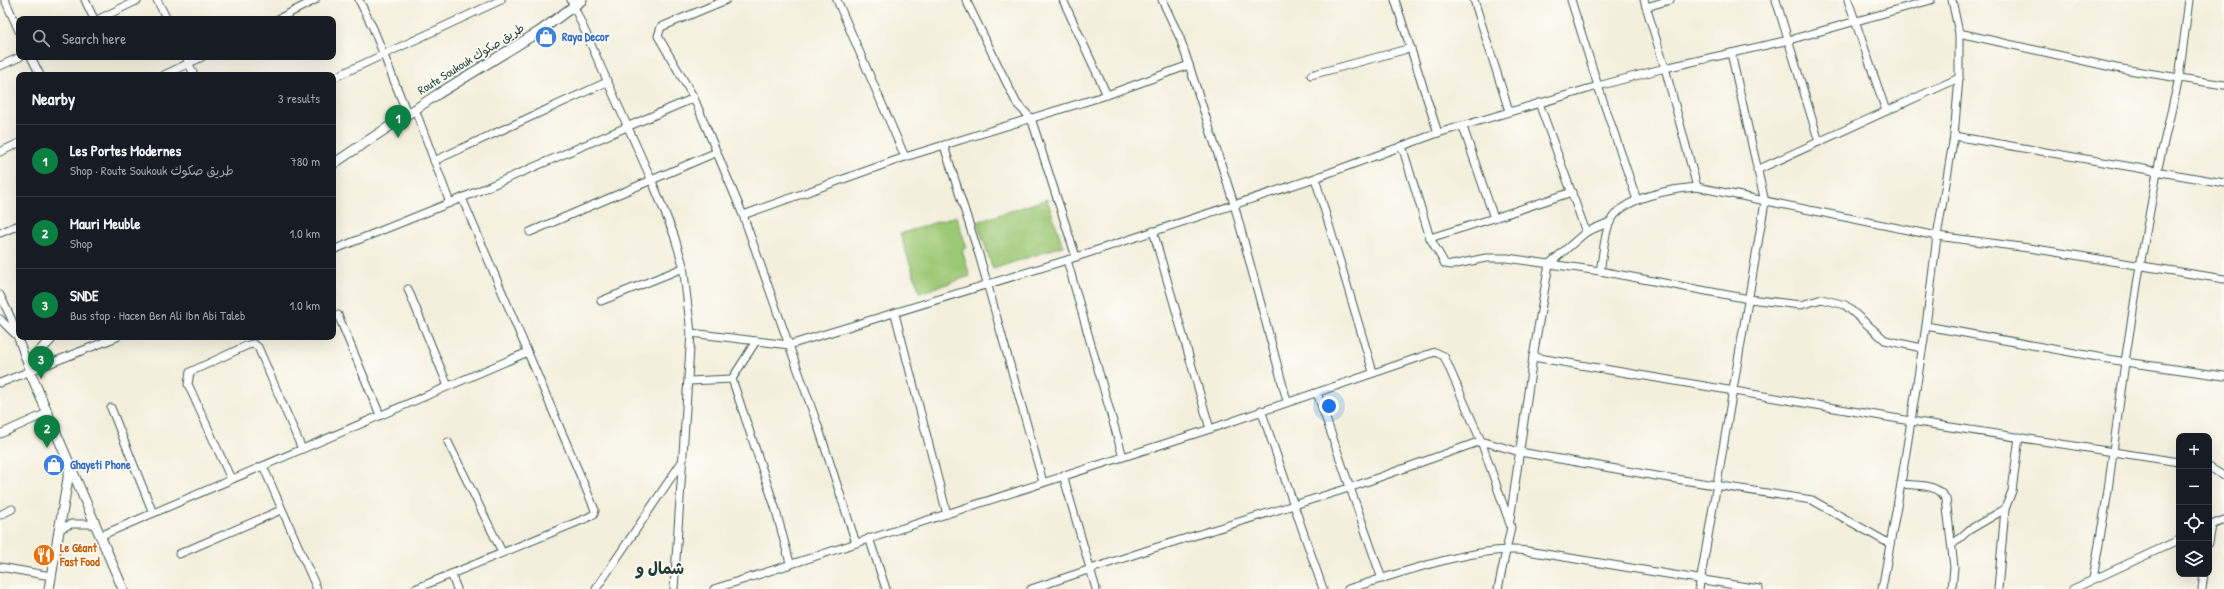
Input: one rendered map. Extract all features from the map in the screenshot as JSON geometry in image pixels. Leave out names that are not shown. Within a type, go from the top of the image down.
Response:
[{"type":"street","points":[[5,0],[16,24]]},
{"type":"street","points":[[85,0],[93,16]]},
{"type":"street","points":[[105,16],[138,0]]},
{"type":"street","points":[[157,0],[165,16]]},
{"type":"street","points":[[284,16],[315,0]]},
{"type":"street","points":[[359,0],[434,161],[450,203]]},
{"type":"street","points":[[336,77],[501,0]]},
{"type":"street","name":"Route Soukouk طريق صكوك","points":[[336,162],[411,111],[540,31],[572,3],[582,0]]},
{"type":"street","points":[[726,0],[661,27],[658,36],[694,98],[743,215],[821,433],[856,543]]},
{"type":"street","points":[[837,0],[905,157]]},
{"type":"street","points":[[966,0],[1017,104],[1031,118],[1076,257]]},
{"type":"street","points":[[1063,0],[1107,95]]},
{"type":"street","points":[[1162,0],[1180,38],[1234,204],[1287,401]]},
{"type":"street","points":[[1395,0],[1438,133]]},
{"type":"street","points":[[1474,0],[1509,111]]},
{"type":"street","points":[[1571,0],[1598,86],[1637,200]]},
{"type":"street","points":[[1670,0],[1645,4],[1665,68],[1697,187]]},
{"type":"street","points":[[1776,0],[1819,142]]},
{"type":"street","points":[[1848,0],[1886,111]]},
{"type":"street","points":[[691,333],[789,345],[895,314],[1067,260],[1315,178],[1438,133],[1509,111],[1665,68],[1789,40],[1931,0]]},
{"type":"street","points":[[1882,589],[1901,484],[1926,326],[1937,236],[1954,136],[1959,78],[1959,32],[1952,0]]},
{"type":"street","points":[[2093,579],[2140,266],[2157,172],[2179,78],[2189,0]]},
{"type":"street","points":[[572,3],[652,181],[674,235],[683,268],[691,333],[674,589]]},
{"type":"street","points":[[1959,32],[2116,68],[2224,85]]},
{"type":"street","points":[[1311,75],[1411,48]]},
{"type":"street","points":[[1699,589],[1718,486],[1732,389],[1750,299],[1764,202],[1730,53]]},
{"type":"street","points":[[0,66],[16,59]]},
{"type":"street","points":[[32,60],[38,72]]},
{"type":"street","points":[[169,72],[188,60],[193,72]]},
{"type":"street","points":[[743,215],[905,157],[1107,95],[1189,65]]},
{"type":"street","points":[[1757,170],[1959,78]]},
{"type":"street","points":[[434,161],[607,82]]},
{"type":"street","points":[[336,249],[462,198],[694,98]]},
{"type":"street","points":[[1539,103],[1586,232]]},
{"type":"street","points":[[1463,126],[1494,218]]},
{"type":"street","points":[[1954,136],[2224,183]]},
{"type":"street","points":[[0,152],[16,144]]},
{"type":"street","points":[[944,146],[969,221],[1043,482]]},
{"type":"street","points":[[1402,146],[1430,238],[1445,264],[1452,266],[1496,257],[1600,271],[1750,299],[1801,304],[1822,299],[1845,305],[1885,340],[1922,348]]},
{"type":"street","points":[[530,232],[717,152]]},
{"type":"street","points":[[1315,178],[1373,372]]},
{"type":"street","points":[[1498,589],[1511,534],[1510,523],[1533,357],[1549,264],[1586,232],[1610,222],[1617,214],[1637,200],[1674,189],[1697,187],[1764,202],[1804,208],[1937,236],[2036,249],[2224,279]]},
{"type":"street","points":[[1430,238],[1572,192]]},
{"type":"street","points":[[415,589],[587,518],[594,514],[595,510],[462,198]]},
{"type":"street","points":[[1600,271],[1610,222]]},
{"type":"street","points":[[0,233],[16,226]]},
{"type":"street","points":[[1153,231],[1210,429]]},
{"type":"street","points":[[1067,260],[1123,457]]},
{"type":"street","points":[[601,301],[683,268]]},
{"type":"street","points":[[408,289],[448,386]]},
{"type":"street","points":[[0,295],[11,318],[16,335]]},
{"type":"street","points":[[895,314],[947,514]]},
{"type":"street","points":[[338,315],[380,415]]},
{"type":"street","points":[[0,319],[16,335]]},
{"type":"street","points":[[1926,326],[2125,362],[2224,376]]},
{"type":"street","points":[[18,340],[47,413],[123,589]]},
{"type":"street","points":[[30,372],[38,354],[50,340]]},
{"type":"street","points":[[0,383],[110,340]]},
{"type":"street","points":[[732,379],[756,341]]},
{"type":"street","points":[[231,479],[188,384],[188,378],[190,372],[248,345],[254,344],[258,347],[302,449]]},
{"type":"street","points":[[100,536],[528,352]]},
{"type":"street","points":[[714,589],[1063,475],[1210,429],[1287,401],[1317,393],[1373,372],[1435,352],[1444,356],[1481,441],[1510,523]]},
{"type":"street","points":[[1533,357],[1732,389],[1911,421],[2113,450],[2176,461]]},
{"type":"street","points":[[688,382],[732,379]]},
{"type":"street","points":[[732,379],[775,507],[790,564]]},
{"type":"street","points":[[1317,393],[1382,579]]},
{"type":"street","points":[[111,408],[153,513]]},
{"type":"street","points":[[1261,410],[1323,589]]},
{"type":"street","points":[[0,434],[47,413]]},
{"type":"street","points":[[1998,589],[2005,509],[2012,491],[2019,437]]},
{"type":"street","points":[[1031,589],[1090,569],[1350,488],[1481,441],[1520,452],[1718,486],[1812,500],[1890,544]]},
{"type":"street","points":[[448,442],[502,552]]},
{"type":"street","points":[[596,589],[683,459]]},
{"type":"street","points":[[263,466],[281,510],[317,589]]},
{"type":"street","points":[[49,589],[70,467]]},
{"type":"street","points":[[2212,469],[2224,476]]},
{"type":"street","points":[[1063,475],[1096,589]]},
{"type":"street","points":[[1901,484],[1931,487],[1941,491],[1946,499],[1954,567],[1952,589]]},
{"type":"street","points":[[0,515],[12,509]]},
{"type":"street","points":[[1952,545],[1970,530],[2005,509]]},
{"type":"street","points":[[179,554],[281,510]]},
{"type":"street","points":[[2212,525],[2224,520]]},
{"type":"street","points":[[59,529],[71,524],[95,524]]},
{"type":"street","points":[[869,538],[886,589]]},
{"type":"street","points":[[2073,589],[2177,541]]},
{"type":"street","points":[[1348,589],[1459,557],[1507,549],[1759,589]]},
{"type":"street","points":[[0,566],[51,576]]},
{"type":"street","points":[[451,574],[457,589]]},
{"type":"street","points":[[2202,589],[2204,577]]},
{"type":"green space","points":[[1047,199],[1063,246],[993,269],[977,222]]},
{"type":"green space","points":[[956,216],[967,248],[962,250],[970,276],[920,293],[900,234]]},
{"type":"place","name":"Raya Decor","points":[[546,37]]},
{"type":"place","name":"Les Portes Modernes","points":[[398,138]]},
{"type":"place","name":"SNDE","points":[[41,379]]},
{"type":"place","name":"Mauri Meuble","points":[[47,448]]},
{"type":"place","name":"Ghayeti Phone","points":[[54,465]]},
{"type":"place","name":"Le Géant Fast Food","points":[[44,555]]},
{"type":"district","name":"شمال و","points":[[660,568]]}]
